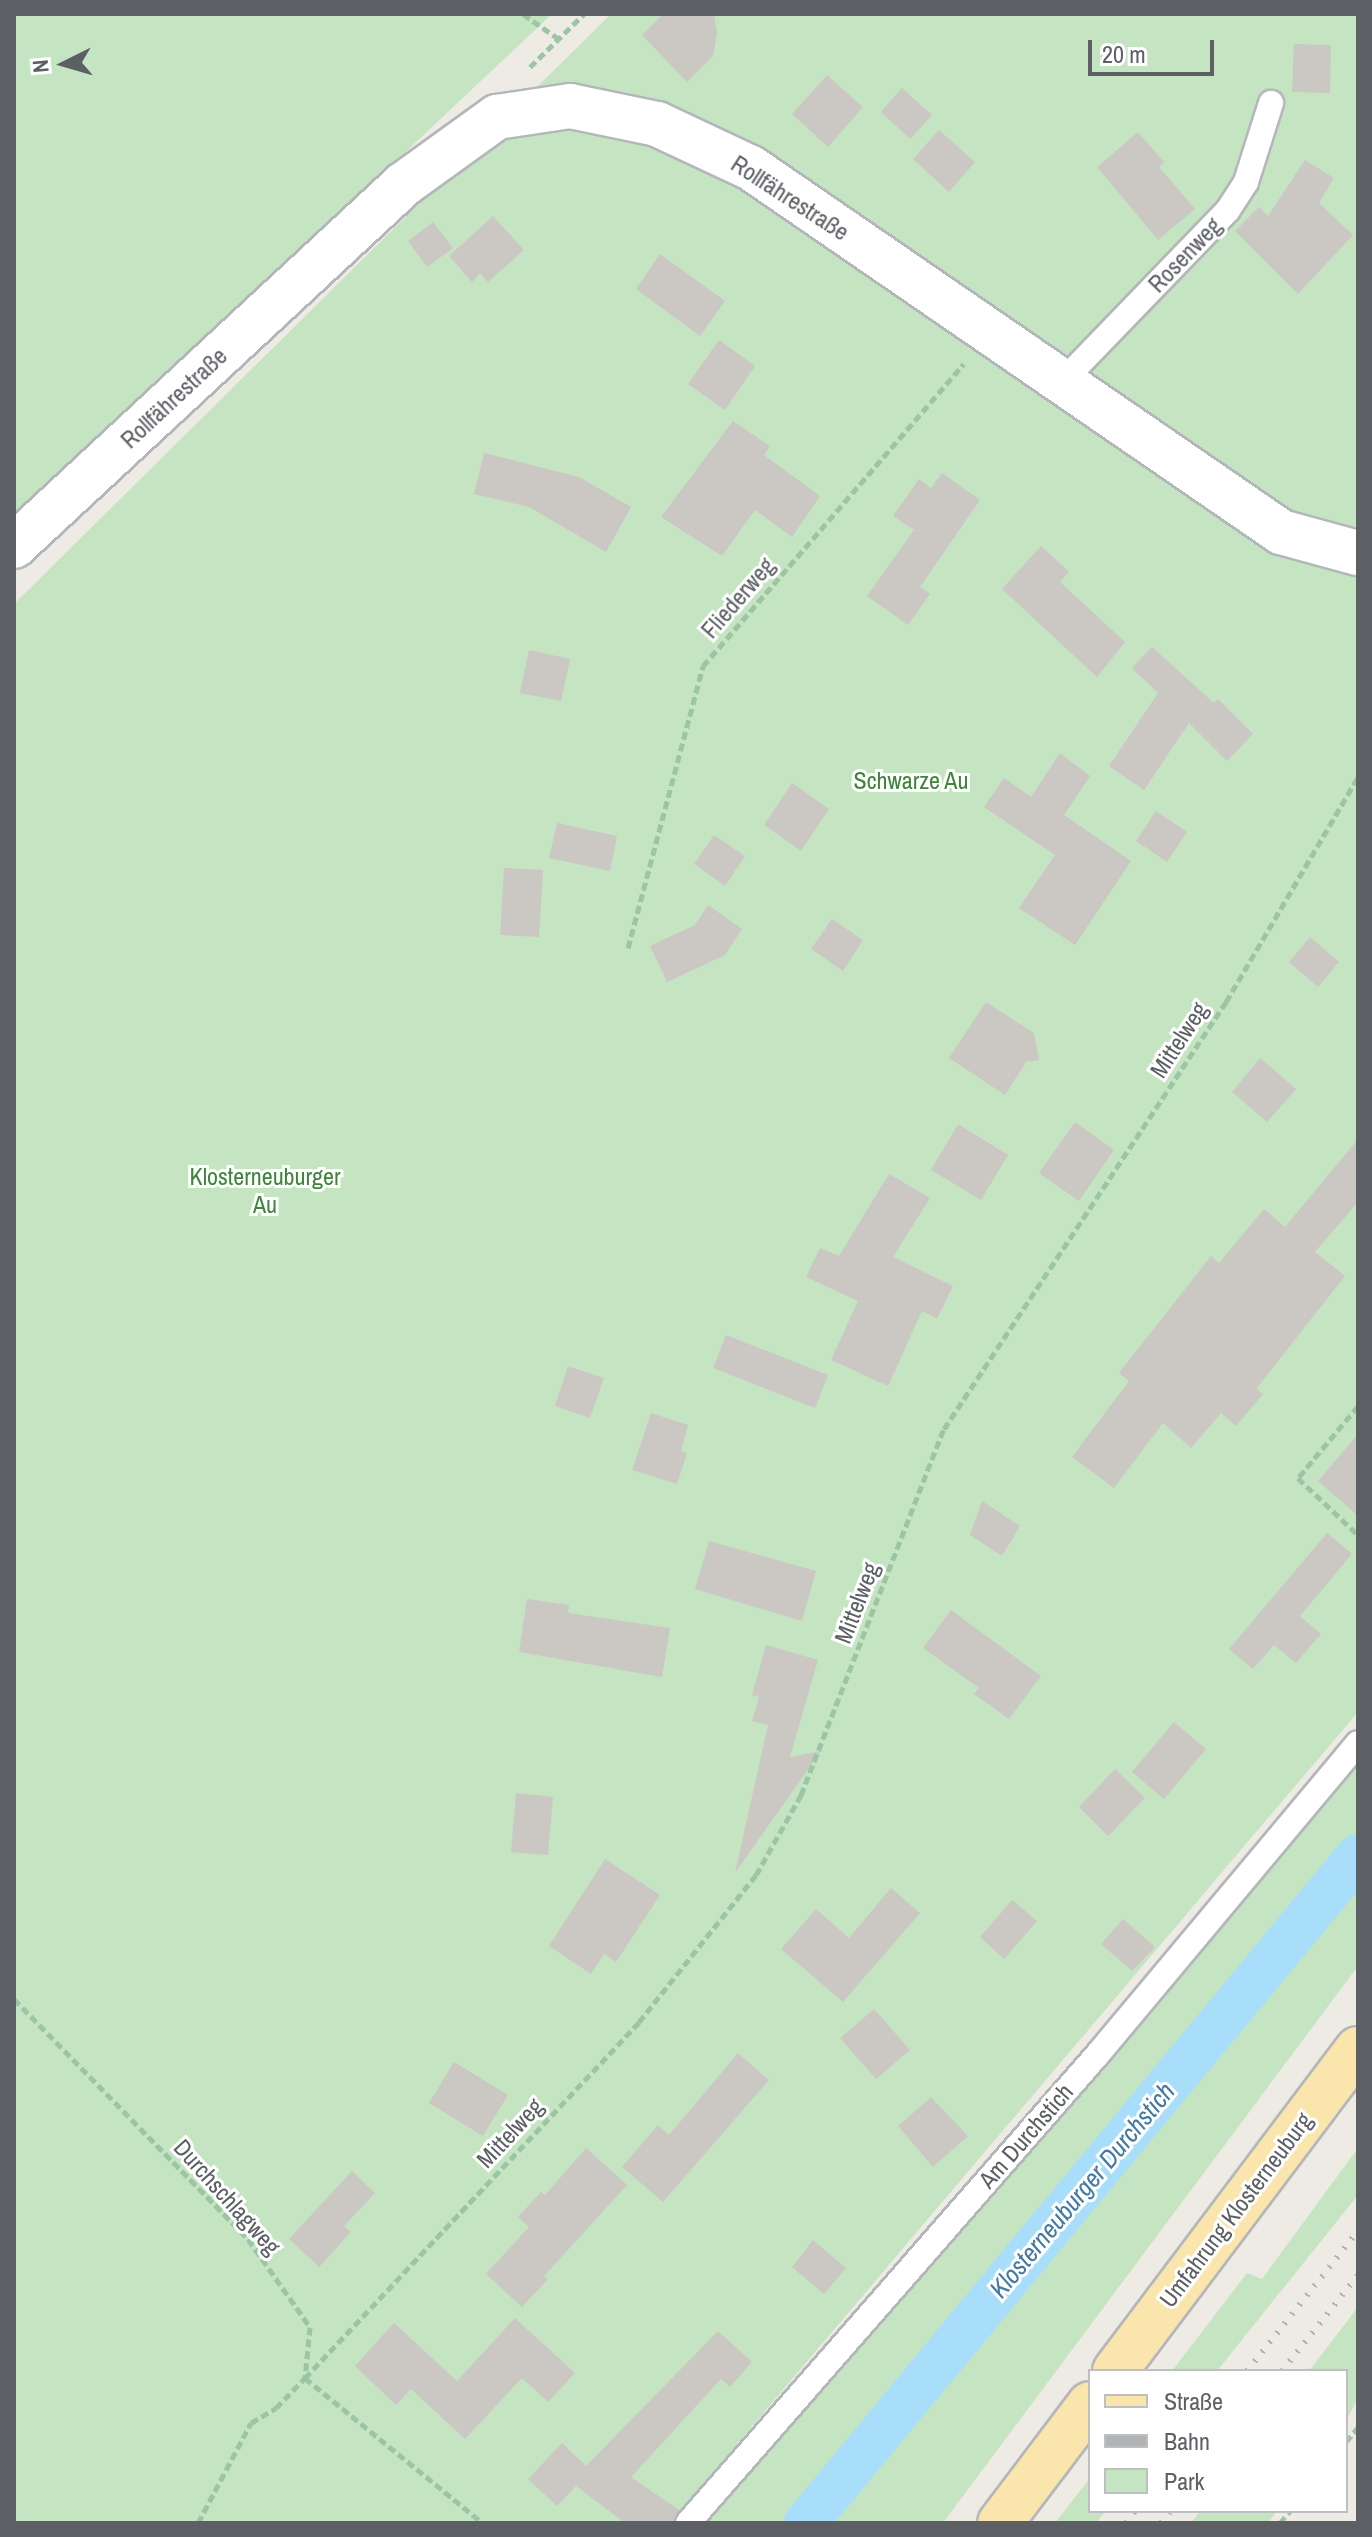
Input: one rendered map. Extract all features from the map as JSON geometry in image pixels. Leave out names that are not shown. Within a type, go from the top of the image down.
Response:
[{"type":"main road","name":"Umfahrung Klosterneuburg","points":[[1117,2369],[1358,2049]]},
{"type":"main road","points":[[1000,2523],[1088,2407]]},
{"type":"street","name":"Rollfährestraße","points":[[14,546],[404,184],[497,117],[570,106],[657,124],[751,168],[1281,532],[1358,553]]},
{"type":"lane","name":"Rosenweg","points":[[1061,383],[1228,210],[1246,182],[1271,103]]},
{"type":"lane","name":"Am Durchstich","points":[[688,2523],[1098,2054],[1358,1743]]},
{"type":"path","points":[[523,14],[559,39]]},
{"type":"path","points":[[497,117],[524,73],[584,14]]},
{"type":"path","name":"Fliederweg","points":[[628,948],[703,666],[990,334]]},
{"type":"path","name":"Mittelweg","points":[[198,2523],[251,2423],[276,2408],[639,2022],[756,1875],[801,1795],[944,1429],[1226,1002],[1358,777]]},
{"type":"path","points":[[1358,1406],[1298,1478],[1358,1535]]},
{"type":"path","name":"Durchschlagweg","points":[[14,1999],[248,2239],[310,2327],[305,2378]]},
{"type":"path","points":[[305,2378],[483,2523]]},
{"type":"green space","points":[[14,14],[552,14],[14,521]]},
{"type":"green space","name":"Schwarze Au","points":[[611,14],[1358,14],[1358,1712],[670,2523],[14,2523],[14,604]]},
{"type":"green space","points":[[1358,1741],[1358,1966],[943,2523],[676,2523]]},
{"type":"green space","points":[[1358,2148],[1358,2195],[1219,2369],[1174,2369],[1247,2273],[1262,2279]]},
{"type":"green space","points":[[1358,2307],[1358,2398],[1348,2417],[1348,2369],[1311,2369]]},
{"type":"green space","points":[[1088,2481],[1088,2513],[1104,2513],[1096,2523],[1055,2523]]},
{"type":"green space","points":[[1198,2513],[1276,2513],[1268,2523],[1191,2523]]},
{"type":"building","points":[[663,14],[714,14],[717,33],[713,56],[687,82],[642,35]]},
{"type":"building","points":[[1294,44],[1331,45],[1330,93],[1292,92]]},
{"type":"building","points":[[827,75],[863,107],[828,147],[792,114]]},
{"type":"building","points":[[902,88],[932,115],[910,139],[881,112]]},
{"type":"building","points":[[939,130],[975,162],[949,192],[913,159]]},
{"type":"building","points":[[1138,132],[1164,162],[1159,167],[1195,209],[1158,240],[1097,167]]},
{"type":"building","points":[[1305,160],[1334,178],[1319,203],[1353,235],[1298,294],[1235,231],[1259,207],[1268,216]]},
{"type":"building","points":[[493,216],[524,250],[488,282],[480,273],[472,282],[449,256]]},
{"type":"building","points":[[433,222],[453,248],[427,267],[408,241]]},
{"type":"building","points":[[660,254],[725,301],[700,336],[636,289]]},
{"type":"building","points":[[719,340],[755,366],[725,410],[688,384]]},
{"type":"building","points":[[733,421],[770,446],[764,455],[820,496],[792,537],[755,510],[722,556],[661,517]]},
{"type":"building","points":[[484,453],[579,477],[631,507],[606,552],[529,507],[474,494]]},
{"type":"building","points":[[942,473],[980,500],[920,587],[930,594],[908,625],[867,596],[914,530],[893,516],[919,479],[931,488]]},
{"type":"building","points":[[1041,546],[1069,572],[1060,582],[1125,642],[1097,677],[1002,589]]},
{"type":"building","points":[[1152,647],[1214,703],[1218,699],[1253,734],[1227,761],[1189,723],[1144,790],[1109,766],[1158,693],[1132,668]]},
{"type":"building","points":[[529,650],[570,659],[561,701],[520,693]]},
{"type":"building","points":[[1060,753],[1090,776],[1064,815],[1131,861],[1075,945],[1019,908],[1055,855],[984,807],[1004,778],[1031,797]]},
{"type":"building","points":[[792,783],[829,809],[801,851],[764,825]]},
{"type":"building","points":[[1156,811],[1187,832],[1167,862],[1136,841]]},
{"type":"building","points":[[557,823],[617,836],[610,871],[549,858]]},
{"type":"building","points":[[714,835],[745,856],[725,886],[694,864]]},
{"type":"building","points":[[504,868],[543,870],[539,937],[500,935]]},
{"type":"building","points":[[708,905],[742,929],[725,955],[667,982],[650,946],[695,925]]},
{"type":"building","points":[[832,919],[863,940],[843,971],[811,949]]},
{"type":"building","points":[[1310,937],[1339,962],[1318,987],[1289,962]]},
{"type":"building","points":[[986,1002],[1034,1033],[1039,1060],[1026,1062],[1005,1095],[949,1058]]},
{"type":"building","points":[[1260,1058],[1296,1089],[1267,1122],[1232,1092]]},
{"type":"building","points":[[1075,1122],[1114,1150],[1079,1201],[1039,1173]]},
{"type":"building","points":[[958,1124],[1008,1155],[981,1200],[931,1170]]},
{"type":"building","points":[[1358,1139],[1358,1202],[1315,1252],[1345,1276],[1256,1389],[1263,1394],[1236,1426],[1221,1413],[1191,1448],[1163,1423],[1114,1488],[1072,1457],[1129,1381],[1119,1373],[1211,1256],[1219,1263],[1264,1209],[1285,1227]]},
{"type":"building","points":[[889,1174],[930,1198],[893,1257],[953,1286],[937,1319],[922,1311],[888,1386],[831,1360],[858,1301],[806,1277],[820,1248],[839,1256]]},
{"type":"building","points":[[726,1335],[828,1375],[815,1408],[713,1368]]},
{"type":"building","points":[[568,1366],[604,1378],[590,1418],[555,1406]]},
{"type":"building","points":[[651,1413],[688,1425],[681,1451],[687,1453],[677,1484],[632,1470]]},
{"type":"building","points":[[1358,1434],[1358,1516],[1318,1481]]},
{"type":"building","points":[[982,1501],[1020,1526],[1002,1556],[970,1535]]},
{"type":"building","points":[[1327,1533],[1352,1554],[1300,1616],[1321,1634],[1296,1663],[1274,1645],[1253,1669],[1229,1649]]},
{"type":"building","points":[[709,1541],[816,1571],[802,1621],[695,1589]]},
{"type":"building","points":[[527,1599],[569,1605],[568,1613],[670,1628],[662,1677],[519,1652]]},
{"type":"building","points":[[951,1610],[1041,1676],[1009,1719],[974,1694],[979,1688],[923,1648]]},
{"type":"building","points":[[766,1645],[818,1660],[790,1757],[821,1751],[735,1873],[768,1725],[752,1721],[759,1697],[752,1695]]},
{"type":"building","points":[[1174,1722],[1206,1749],[1164,1799],[1132,1772]]},
{"type":"building","points":[[1115,1769],[1145,1798],[1108,1836],[1079,1807]]},
{"type":"building","points":[[516,1793],[553,1797],[548,1855],[511,1852]]},
{"type":"building","points":[[605,1859],[660,1895],[616,1962],[604,1954],[591,1974],[549,1946]]},
{"type":"building","points":[[891,1888],[920,1913],[843,2002],[781,1949],[816,1909],[849,1938]]},
{"type":"building","points":[[1012,1900],[1037,1921],[1004,1959],[980,1937]]},
{"type":"building","points":[[1123,1919],[1155,1947],[1132,1971],[1101,1944]]},
{"type":"building","points":[[874,2009],[910,2050],[876,2079],[840,2038]]},
{"type":"building","points":[[738,2053],[769,2080],[663,2202],[622,2167],[658,2125],[669,2135]]},
{"type":"building","points":[[454,2062],[508,2095],[483,2136],[429,2103]]},
{"type":"building","points":[[931,2097],[968,2136],[933,2167],[898,2126]]},
{"type":"building","points":[[586,2148],[627,2185],[544,2276],[548,2279],[522,2307],[486,2274],[529,2227],[518,2217],[541,2192],[545,2195]]},
{"type":"building","points":[[352,2171],[375,2193],[344,2226],[351,2232],[319,2267],[289,2239]]},
{"type":"building","points":[[813,2240],[846,2268],[824,2294],[792,2267]]},
{"type":"building","points":[[515,2318],[575,2373],[548,2402],[522,2378],[465,2439],[411,2389],[396,2405],[355,2366],[394,2323],[457,2381]]},
{"type":"building","points":[[718,2331],[752,2362],[730,2387],[721,2379],[631,2477],[679,2510],[673,2523],[625,2523],[576,2486],[557,2506],[528,2479],[562,2443],[586,2466]]},
{"type":"waterway","name":"Klosterneuburger Durchstich","points":[[806,2523],[1358,1856]]},
{"type":"railway","points":[[1249,2369],[1358,2231]]},
{"type":"railway","points":[[1284,2369],[1358,2275]]},
{"type":"railway","points":[[1126,2523],[1134,2513]]},
{"type":"railway","points":[[1161,2523],[1169,2513]]},
{"type":"park label","name":"Klosterneuburger Au","points":[[265,1191]]}]
